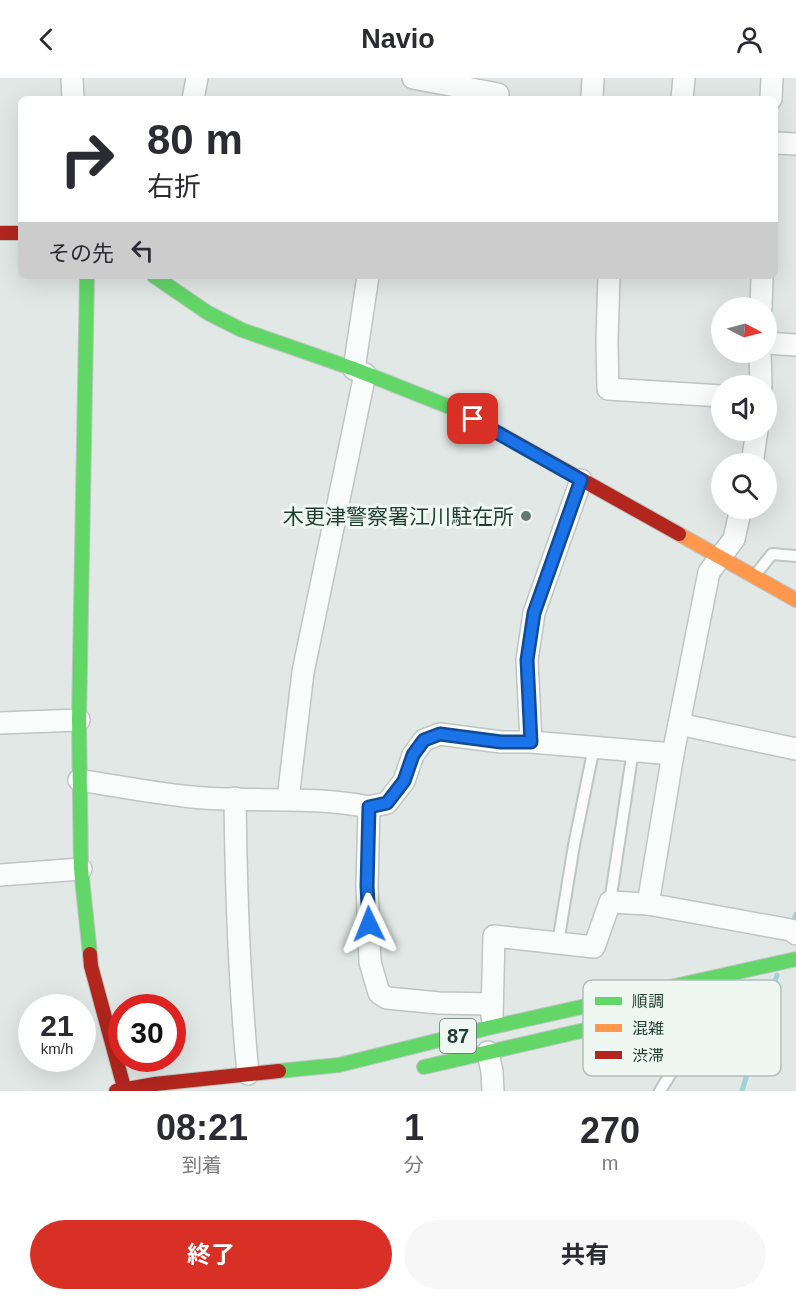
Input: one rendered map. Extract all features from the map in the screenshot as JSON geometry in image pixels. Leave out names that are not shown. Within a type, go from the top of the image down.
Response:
[{"type":"street","points":[[72,78],[73,96]]},
{"type":"street","points":[[194,96],[197,78]]},
{"type":"street","points":[[413,78],[499,90]]},
{"type":"street","points":[[592,96],[593,78]]},
{"type":"street","points":[[682,96],[684,78]]},
{"type":"street","points":[[771,96],[772,78]]},
{"type":"street","points":[[778,143],[796,144]]},
{"type":"street","points":[[0,233],[18,232]]},
{"type":"street","points":[[87,279],[79,720],[81,869],[91,966],[122,1091]]},
{"type":"street","points":[[158,279],[208,313],[242,330],[359,371],[455,409],[796,600]]},
{"type":"street","points":[[288,799],[303,672],[359,371],[368,279]]},
{"type":"street","points":[[609,279],[608,389],[711,395]]},
{"type":"street","points":[[761,297],[762,279]]},
{"type":"street","points":[[777,344],[796,345]]},
{"type":"street","points":[[531,742],[527,660],[534,613],[581,480]]},
{"type":"street","points":[[648,904],[673,754],[709,572],[734,539],[739,519]]},
{"type":"street","points":[[0,723],[79,720]]},
{"type":"street","points":[[679,724],[796,749]]},
{"type":"street","points":[[79,780],[193,797],[346,802],[369,807],[387,803],[404,781],[413,755],[424,740],[440,734],[501,742],[531,742],[673,754]]},
{"type":"street","points":[[236,798],[236,889],[248,1074]]},
{"type":"street","points":[[369,807],[367,886],[370,962],[379,993],[387,998],[397,999],[491,1004]]},
{"type":"street","points":[[0,875],[81,869]]},
{"type":"street","points":[[492,1027],[494,936],[594,947],[610,902],[648,904],[791,930],[796,934]]},
{"type":"street","name":"87","points":[[702,980],[796,959]]},
{"type":"street","name":"87","points":[[122,1091],[155,1084],[339,1065],[583,1007]]},
{"type":"street","name":"87","points":[[410,1071],[583,1030]]},
{"type":"street","points":[[488,1053],[493,1091]]},
{"type":"lane","points":[[754,577],[772,554],[796,556]]},
{"type":"lane","points":[[558,943],[574,845],[594,747]]},
{"type":"lane","points":[[610,902],[633,750]]},
{"type":"lane","points":[[660,1091],[669,1076]]},
{"type":"waterway","points":[[792,926],[796,914]]},
{"type":"waterway","points":[[775,980],[777,975]]},
{"type":"waterway","points":[[742,1091],[747,1076]]},
{"type":"traffic: fast","points":[[87,279],[79,720],[81,869],[90,954]]},
{"type":"traffic: fast","points":[[158,279],[208,313],[242,330],[354,369],[455,409],[493,430]]},
{"type":"traffic: fast","points":[[702,980],[796,959]]},
{"type":"traffic: fast","points":[[279,1071],[339,1065],[583,1007]]},
{"type":"traffic: fast","points":[[424,1067],[583,1030]]},
{"type":"traffic: slow","points":[[679,534],[796,600]]},
{"type":"traffic: jam","points":[[0,233],[18,233]]},
{"type":"traffic: jam","points":[[493,430],[679,534]]},
{"type":"traffic: jam","points":[[90,954],[91,966],[125,1091]]},
{"type":"traffic: jam","points":[[116,1091],[155,1084],[279,1071]]},
{"type":"place","name":"木更津警察署江川駐在所","points":[[526,516]]},
{"type":"route","points":[[369,924],[367,886],[369,807],[387,803],[404,781],[413,755],[424,740],[440,734],[501,742],[531,742],[527,660],[534,613],[581,480],[473,419]]}]
